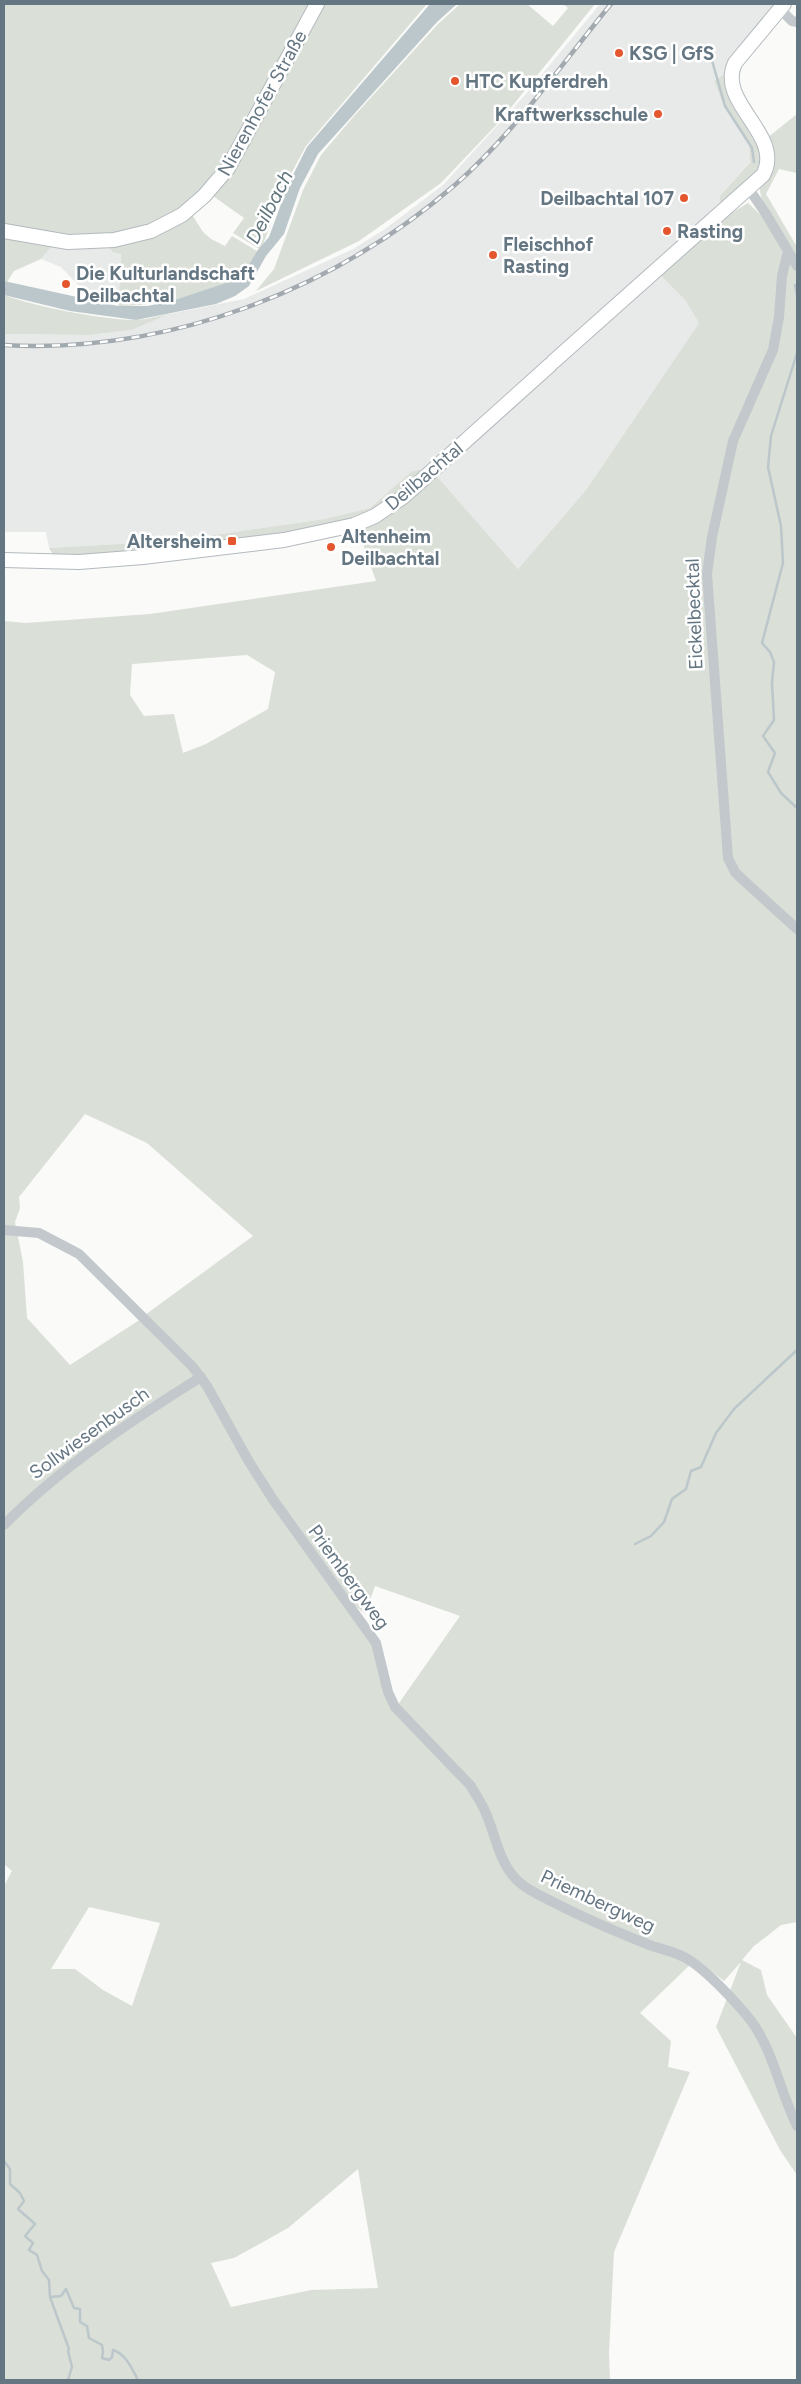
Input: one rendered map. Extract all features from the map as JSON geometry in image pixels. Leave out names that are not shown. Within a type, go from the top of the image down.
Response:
[{"type":"street","name":"Nierenhofer Straße","points":[[4,231],[68,242],[114,240],[151,231],[182,215],[204,196],[228,168],[317,4]]},
{"type":"street","points":[[782,6],[792,21],[797,22]]},
{"type":"street","name":"Deilbachtal","points":[[4,560],[79,562],[143,557],[284,540],[354,525],[375,516],[403,497],[651,274],[749,190],[763,175],[768,162],[768,156],[763,141],[734,88],[732,70],[782,6]]},
{"type":"street","points":[[749,190],[797,266]]},
{"type":"street","name":"Eickelbecktal","points":[[788,251],[782,276],[779,317],[773,350],[733,440],[712,537],[707,574],[728,858],[735,872],[797,928]]},
{"type":"street","name":"Priembergweg","points":[[4,1230],[39,1233],[79,1254],[169,1342],[201,1377],[257,1476],[376,1642],[388,1692],[395,1707],[470,1785],[486,1811],[504,1863],[512,1874],[520,1883],[579,1915],[684,1957],[727,1994],[761,2035],[783,2097],[797,2126]]},
{"type":"street","name":"Sollwiesenbusch","points":[[4,1525],[32,1497],[75,1463],[201,1377]]},
{"type":"shaded area","points":[[4,4],[316,4],[240,145],[181,213],[114,239],[4,230]]},
{"type":"shaded area","points":[[323,4],[427,4],[306,146],[285,185],[261,250],[233,233],[244,218],[213,196]]},
{"type":"shaded area","points":[[430,4],[457,4],[437,22],[318,154],[300,188],[284,234],[266,256],[249,286],[235,296],[216,304],[136,320],[70,311],[4,295],[4,281],[118,306],[148,306],[178,299],[235,280],[246,270],[257,251],[269,237],[288,185],[307,147]]},
{"type":"shaded area","points":[[460,4],[527,4],[553,26],[568,8],[563,4],[595,4],[500,121],[441,183],[359,241],[256,291],[274,269],[303,190],[321,155],[438,24]]},
{"type":"shaded area","points":[[600,4],[783,4],[731,70],[714,81],[723,104],[749,145],[750,161],[720,196],[725,205],[430,468],[412,471],[370,508],[324,519],[172,541],[49,548],[46,532],[4,532],[4,334],[89,335],[132,330],[169,314],[244,299],[353,249],[385,229],[443,185],[525,95]]},
{"type":"shaded area","points":[[731,70],[766,161],[725,205],[720,202],[720,196],[750,162],[749,145],[723,104],[714,81]]},
{"type":"shaded area","points":[[797,114],[797,173],[779,169],[766,194],[797,247],[797,1922],[781,1925],[753,1947],[742,1960],[761,1970],[767,1995],[797,2038],[797,2175],[780,2150],[716,2027],[741,1962],[724,1981],[696,1959],[640,2013],[671,2041],[668,2067],[690,2072],[614,2252],[609,2353],[610,2380],[4,2380],[4,1886],[12,1871],[4,1864],[4,621],[26,623],[150,614],[376,581],[357,527],[381,517],[399,505],[435,474],[518,569],[586,490],[699,323],[685,300],[660,275],[730,214],[748,203],[764,218],[783,252],[790,249],[767,212],[761,197],[761,182],[771,156],[767,138]],"holes":[[[247,655],[275,672],[268,709],[206,744],[183,753],[174,714],[144,716],[130,695],[132,664]],[[85,1114],[147,1143],[253,1236],[145,1315],[191,1360],[215,1394],[241,1447],[346,1598],[365,1614],[375,1586],[460,1616],[397,1706],[400,1713],[389,1699],[374,1643],[293,1534],[240,1455],[211,1395],[180,1359],[141,1319],[70,1365],[27,1318],[23,1262],[15,1222],[20,1208],[19,1197]],[[402,1716],[427,1735],[461,1769],[487,1808],[509,1865],[517,1875],[536,1889],[544,1899],[516,1884],[505,1869],[483,1812],[466,1783]],[[89,1907],[160,1923],[132,2006],[103,1990],[75,1969],[51,1969]],[[358,2169],[378,2288],[311,2290],[231,2307],[211,2263],[234,2258],[288,2228]]]},
{"type":"shaded area","points":[[191,213],[203,232],[211,239],[225,246],[232,236],[257,251],[246,271],[235,280],[221,287],[186,298],[167,302],[118,306],[121,298],[119,292],[121,254],[113,252],[105,244]]},
{"type":"shaded area","points":[[4,231],[55,242],[41,259],[14,271],[7,282],[4,281]]},
{"type":"shaded area","points":[[55,242],[105,244],[121,253],[119,292],[82,289],[61,267],[41,259]]},
{"type":"shaded area","points":[[660,275],[685,300],[699,323],[586,490],[518,569],[435,474],[583,346]]},
{"type":"shaded area","points":[[4,295],[50,308],[120,319],[138,320],[169,314],[132,330],[89,335],[4,334]]},
{"type":"shaded area","points":[[430,468],[373,512],[348,522],[279,534],[143,552],[53,555],[49,548],[172,541],[324,519],[370,508],[412,471]]},
{"type":"waterway","points":[[711,57],[725,106],[752,148],[754,162]]},
{"type":"waterway","points":[[795,285],[797,295]]},
{"type":"waterway","points":[[797,353],[771,436],[768,467],[781,526],[783,563],[762,643],[770,652],[774,662],[772,683],[774,720],[763,736],[775,753],[768,772],[781,793],[797,808]]},
{"type":"waterway","points":[[635,1544],[651,1536],[664,1522],[672,1499],[686,1489],[691,1471],[701,1467],[716,1433],[734,1409],[797,1350]]},
{"type":"waterway","points":[[4,2161],[10,2169],[10,2184],[20,2193],[24,2201],[18,2209],[35,2224],[25,2236],[33,2243],[29,2250],[37,2255],[42,2271],[49,2280],[50,2297],[61,2296],[66,2289],[74,2308],[80,2309],[80,2322],[87,2326],[89,2338],[102,2345],[102,2358],[109,2360],[112,2357],[113,2350],[118,2352],[128,2362],[138,2380]]},
{"type":"waterway","points":[[50,2297],[69,2349],[72,2367],[68,2380]]},
{"type":"railway","points":[[4,345],[65,345],[126,339],[186,326],[245,308],[302,284],[356,256],[408,222],[478,164],[518,120],[611,4]]},
{"type":"place","name":"KSG | GfS","points":[[619,53]]},
{"type":"place","name":"HTC Kupferdreh","points":[[455,81]]},
{"type":"place","name":"Kraftwerksschule","points":[[658,114]]},
{"type":"place","name":"Deilbachtal 107","points":[[684,198]]},
{"type":"place","name":"Rasting","points":[[667,231]]},
{"type":"place","name":"Fleischhof Rasting","points":[[493,255]]},
{"type":"place","name":"Die Kulturlandschaft Deilbachtal","points":[[66,284]]},
{"type":"place","name":"Altersheim","points":[[232,541]]},
{"type":"place","name":"Altenheim Deilbachtal","points":[[331,547]]},
{"type":"water label","name":"Deilbach","points":[[269,207]]}]
